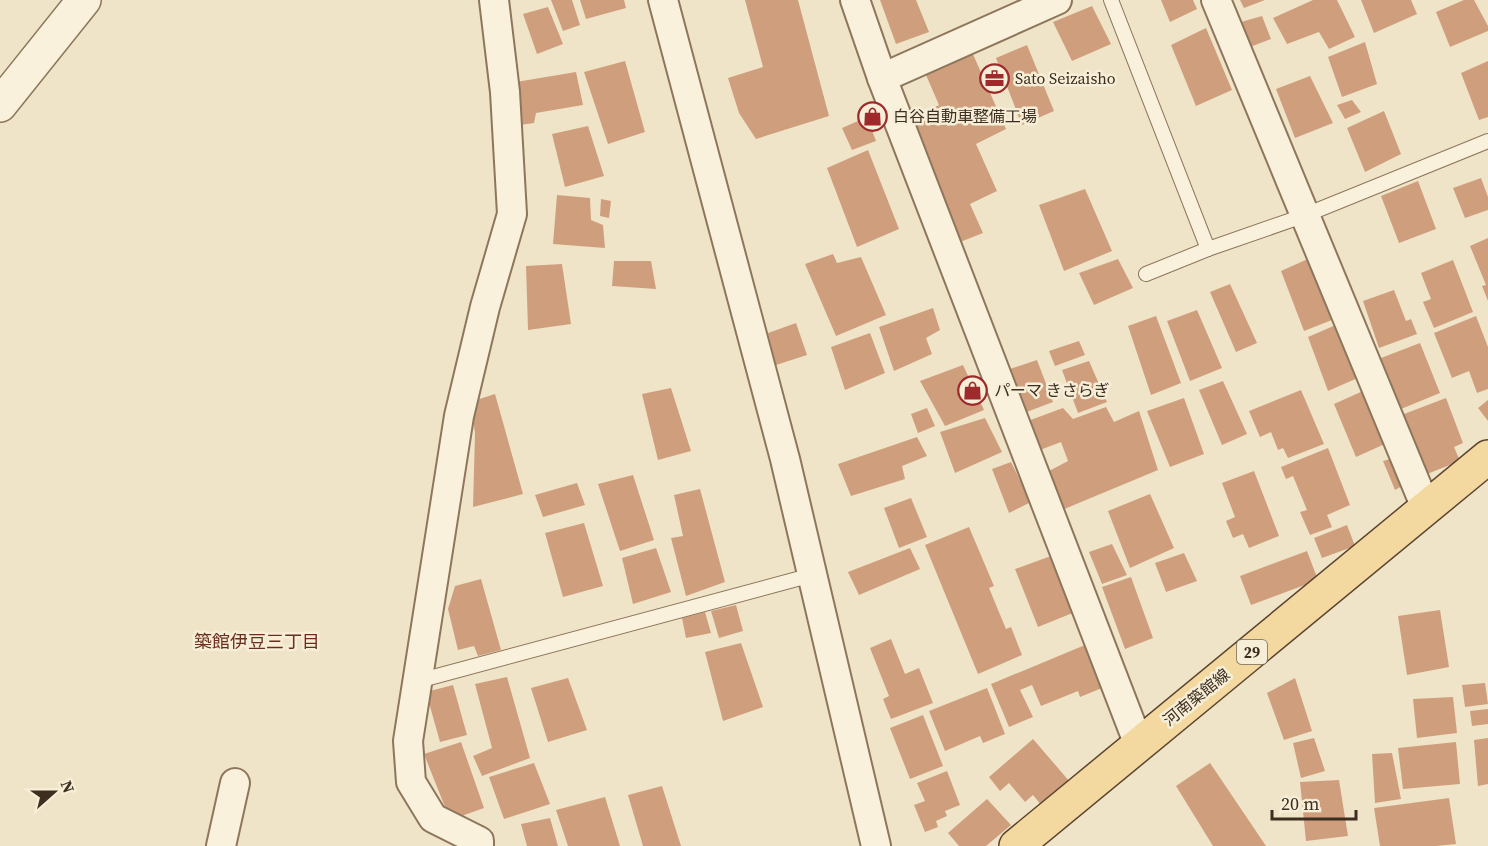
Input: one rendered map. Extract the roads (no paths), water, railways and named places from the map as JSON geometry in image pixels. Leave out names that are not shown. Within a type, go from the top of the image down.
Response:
[{"type":"main road","name":"河南築館線","points":[[1016,846],[1488,457]]},
{"type":"street","points":[[0,105],[84,0]]},
{"type":"street","points":[[478,846],[479,841],[434,818],[411,782],[408,741],[459,416],[485,307],[512,214],[505,92],[494,0]]},
{"type":"street","points":[[663,0],[785,459],[876,846]]},
{"type":"street","points":[[855,0],[882,78],[1139,745]]},
{"type":"street","points":[[882,78],[1057,0]]},
{"type":"street","points":[[1216,0],[1426,508]]},
{"type":"street","points":[[221,846],[235,783]]},
{"type":"lane","points":[[1111,0],[1208,249]]},
{"type":"lane","points":[[1146,274],[1208,249],[1304,216],[1488,141]]},
{"type":"lane","points":[[418,681],[812,575]]},
{"type":"place","name":"Sato Seizaisho","points":[[994,78]]},
{"type":"place","name":"白谷自動車整備工場","points":[[872,116]]},
{"type":"place","name":"パーマ きさらぎ","points":[[973,390]]},
{"type":"district","name":"築館伊豆三丁目","points":[[257,641]]}]
